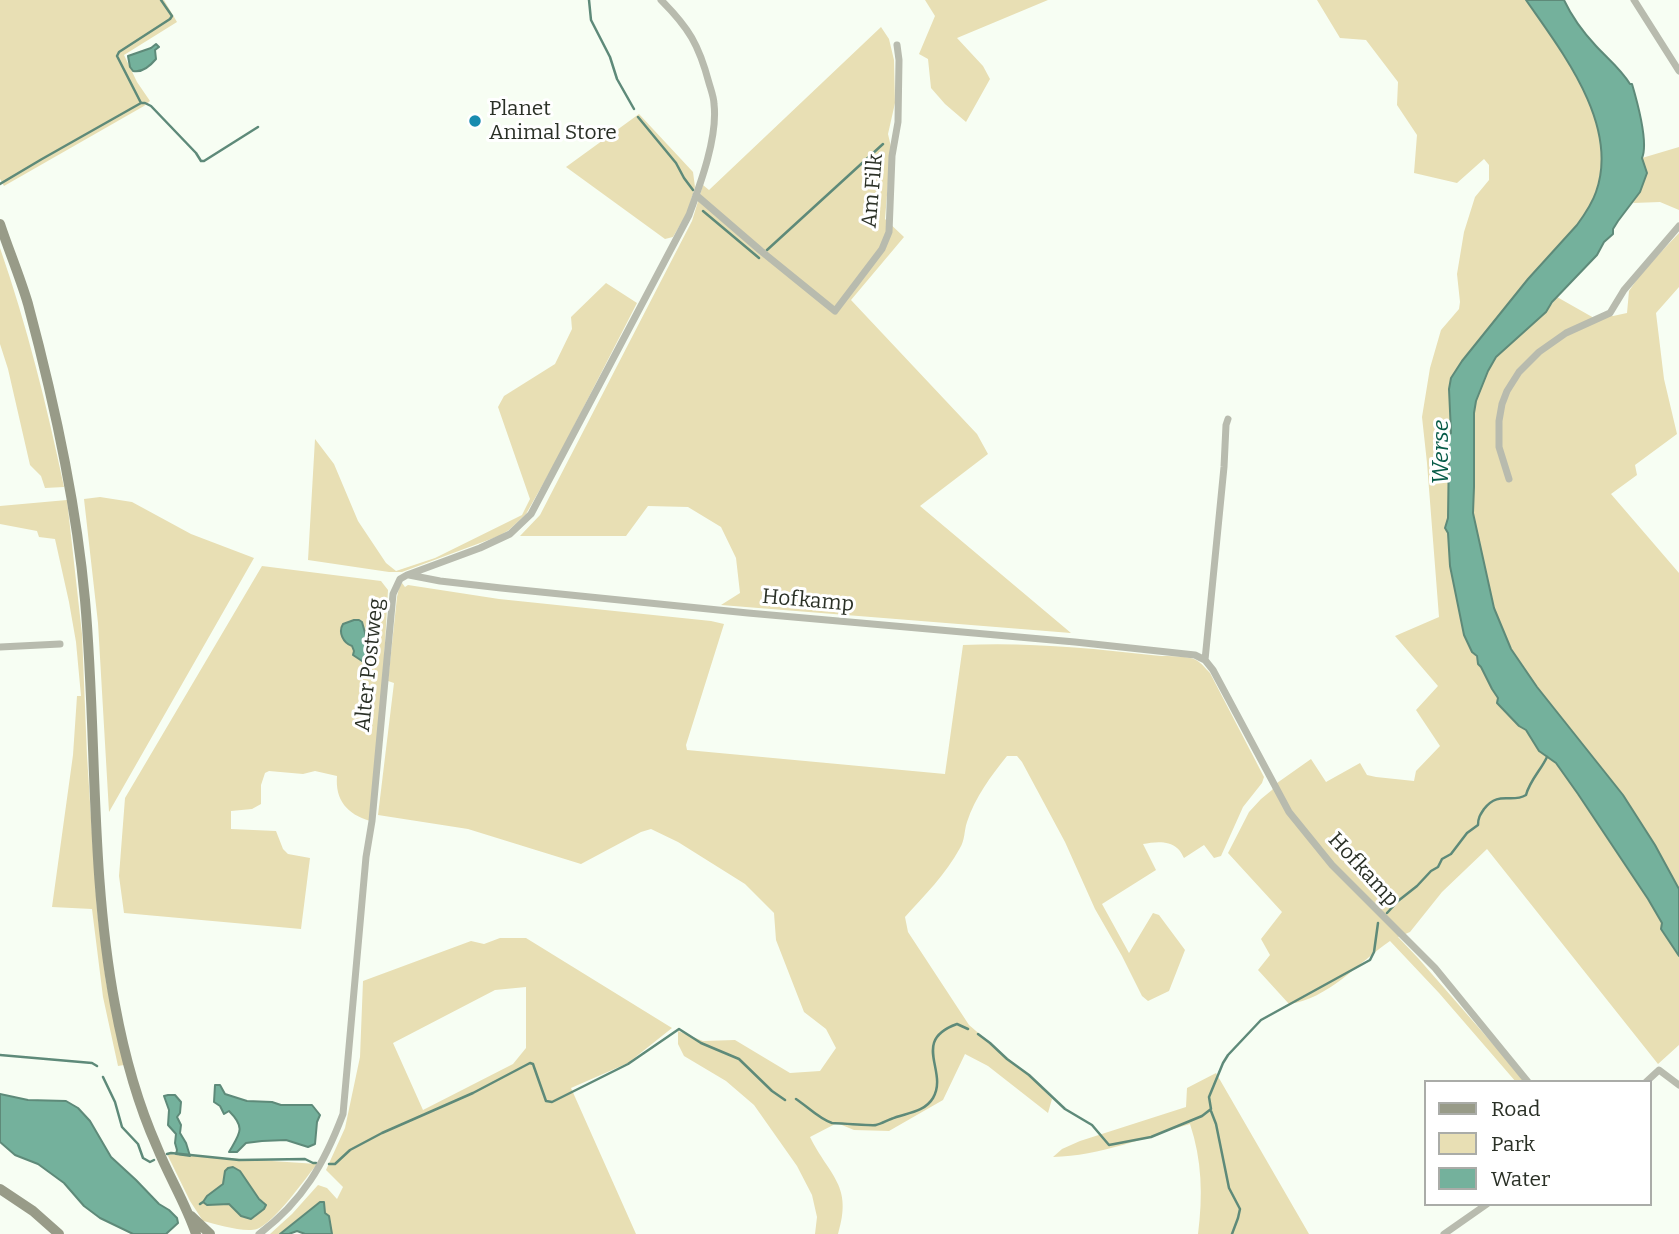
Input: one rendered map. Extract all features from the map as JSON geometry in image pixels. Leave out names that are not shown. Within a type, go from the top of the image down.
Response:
[{"type":"main road","points":[[0,224],[27,302],[61,441],[77,529],[85,600],[99,869],[115,1005],[146,1120],[189,1213],[195,1234]]},
{"type":"main road","points":[[0,1189],[33,1211],[59,1234]]},
{"type":"main road","points":[[189,1213],[210,1234]]},
{"type":"street","name":"Alter Postweg","points":[[259,1234],[295,1201],[315,1176],[331,1147],[343,1114],[393,594],[400,579],[510,534],[531,514],[689,215],[696,195],[712,136],[715,105],[705,66],[694,39],[661,0]]},
{"type":"street","points":[[1634,0],[1679,71]]},
{"type":"street","name":"Am Filk","points":[[696,195],[835,311],[883,248],[889,232],[892,156],[898,122],[897,44]]},
{"type":"street","points":[[1509,479],[1499,447],[1499,421],[1507,391],[1519,372],[1539,352],[1566,333],[1610,313],[1632,279],[1679,226]]},
{"type":"street","points":[[1205,660],[1228,419]]},
{"type":"street","name":"Hofkamp","points":[[407,575],[501,589],[1195,655],[1205,660],[1213,670],[1289,812],[1332,865],[1435,968],[1526,1080]]},
{"type":"street","points":[[0,647],[60,644]]},
{"type":"street","points":[[1649,1080],[1659,1070],[1679,1085]]},
{"type":"street","points":[[1444,1234],[1484,1206]]},
{"type":"green space","points":[[0,0],[164,0],[177,22],[124,55],[150,101],[4,186],[0,179]]},
{"type":"green space","points":[[925,0],[1048,0],[957,38],[983,66],[990,79],[966,122],[931,88],[928,59],[919,54],[935,16]]},
{"type":"green space","points":[[1317,0],[1526,0],[1570,66],[1594,115],[1600,140],[1601,166],[1596,192],[1590,205],[1577,225],[1528,279],[1462,360],[1451,378],[1448,518],[1445,528],[1464,635],[1478,664],[1511,717],[1526,730],[1539,751],[1556,763],[1578,794],[1648,899],[1662,924],[1661,929],[1679,954],[1679,1045],[1658,1064],[1487,849],[1442,892],[1410,932],[1398,937],[1524,1080],[1514,1080],[1390,941],[1330,988],[1303,1001],[1289,1004],[1258,970],[1270,955],[1261,939],[1282,912],[1228,853],[1249,812],[1277,783],[1311,759],[1326,782],[1360,763],[1367,775],[1414,781],[1416,771],[1440,746],[1416,710],[1438,686],[1395,636],[1439,617],[1422,417],[1430,368],[1441,330],[1459,309],[1457,274],[1464,232],[1475,197],[1489,180],[1489,165],[1484,159],[1457,183],[1414,173],[1417,135],[1397,105],[1398,82],[1366,40],[1340,38]]},
{"type":"green space","points":[[881,27],[889,39],[894,60],[895,103],[888,134],[891,147],[885,219],[904,237],[851,300],[977,434],[988,454],[920,506],[1071,633],[721,605],[740,593],[736,558],[721,527],[688,507],[648,506],[626,536],[520,536],[540,515],[692,221],[703,185],[709,190]]},
{"type":"green space","points":[[639,114],[693,172],[695,187],[687,213],[673,237],[665,239],[566,167]]},
{"type":"green space","points":[[1679,147],[1679,210],[1660,202],[1633,203],[1647,173],[1642,158]]},
{"type":"green space","points":[[1679,233],[1679,287],[1656,313],[1664,379],[1677,434],[1635,465],[1637,475],[1611,494],[1679,573],[1679,889],[1623,795],[1537,687],[1511,649],[1494,608],[1473,513],[1474,413],[1488,370],[1496,357],[1546,312],[1557,297],[1594,318],[1605,313],[1613,316],[1627,313],[1629,291],[1642,272]]},
{"type":"green space","points":[[0,248],[36,366],[64,487],[45,488],[41,476],[30,465],[0,344]]},
{"type":"green space","points":[[606,283],[637,303],[555,463],[526,514],[509,530],[402,572],[308,560],[315,439],[334,464],[358,521],[386,563],[396,571],[435,558],[522,515],[530,499],[498,407],[504,396],[555,364],[572,329],[571,317]]},
{"type":"green space","points":[[100,497],[132,502],[191,534],[254,558],[109,812],[98,623],[84,499]]},
{"type":"green space","points":[[67,500],[82,634],[97,910],[106,982],[124,1065],[118,1066],[103,997],[92,909],[52,907],[73,755],[77,696],[81,696],[69,602],[55,539],[39,537],[37,531],[0,524],[0,506]]},
{"type":"green space","points":[[262,566],[381,581],[388,590],[370,821],[344,805],[338,792],[337,776],[315,771],[303,774],[269,771],[265,773],[261,785],[261,804],[252,809],[231,811],[231,829],[276,831],[283,849],[288,854],[310,858],[301,929],[124,913],[119,876],[125,798]]},
{"type":"green space","points":[[402,583],[405,587],[408,585],[499,599],[724,624],[686,745],[687,750],[945,774],[963,645],[1034,645],[1196,660],[1210,673],[1264,777],[1243,807],[1221,856],[1214,858],[1204,845],[1184,858],[1173,845],[1156,842],[1143,844],[1156,870],[1102,904],[1129,953],[1153,913],[1159,915],[1185,950],[1169,991],[1148,1001],[1142,996],[1095,909],[1065,842],[1022,762],[1017,756],[1007,756],[974,804],[963,842],[954,858],[905,917],[908,932],[969,1025],[1052,1099],[1048,1113],[988,1066],[965,1054],[943,1100],[889,1131],[854,1130],[837,1123],[810,1137],[837,1182],[843,1204],[838,1234],[815,1234],[817,1217],[812,1195],[797,1166],[754,1105],[726,1081],[684,1056],[678,1044],[678,1031],[703,1041],[735,1040],[790,1073],[820,1071],[836,1048],[826,1029],[804,1012],[776,940],[774,913],[745,884],[678,842],[651,829],[581,864],[468,829],[378,815],[394,683],[388,681],[397,597]]},
{"type":"green space","points":[[500,938],[526,938],[672,1028],[628,1063],[571,1088],[636,1234],[332,1234],[329,1216],[320,1202],[280,1234],[270,1234],[318,1185],[327,1188],[337,1199],[343,1187],[326,1170],[345,1128],[360,1057],[363,981],[471,941],[484,944]],"holes":[[[526,987],[526,1048],[513,1064],[423,1110],[393,1043],[495,990]]]},
{"type":"green space","points":[[1216,1073],[1309,1234],[1198,1234],[1200,1178],[1190,1124],[1105,1150],[1053,1157],[1062,1149],[1080,1141],[1186,1107],[1187,1088]]},
{"type":"green space","points":[[167,1154],[317,1164],[280,1210],[257,1229],[238,1229],[203,1221]],"holes":[[[233,1167],[264,1202],[251,1219],[241,1216],[229,1204],[207,1196],[223,1184]]]},
{"type":"water","points":[[1526,0],[1564,0],[1587,35],[1632,84],[1642,121],[1642,158],[1647,173],[1640,192],[1597,255],[1552,302],[1546,312],[1496,357],[1488,371],[1474,413],[1473,513],[1494,608],[1511,649],[1537,687],[1623,795],[1679,889],[1679,956],[1661,929],[1662,923],[1648,899],[1556,763],[1539,751],[1526,730],[1497,703],[1498,698],[1464,635],[1450,566],[1448,533],[1445,528],[1448,518],[1451,378],[1528,279],[1580,221],[1596,192],[1601,167],[1600,141],[1584,90]]},
{"type":"water","points":[[156,44],[159,47],[155,50],[156,59],[143,70],[133,71],[128,56]]},
{"type":"water","points":[[354,620],[362,622],[371,654],[367,660],[362,661],[353,655],[352,646],[342,637],[343,624]]},
{"type":"water","points":[[215,1085],[220,1085],[225,1094],[247,1101],[312,1105],[320,1115],[315,1144],[308,1147],[286,1140],[262,1141],[246,1143],[237,1152],[229,1152],[240,1131],[239,1126],[229,1111],[224,1114],[214,1102]]},
{"type":"water","points":[[0,1094],[28,1100],[66,1101],[78,1108],[90,1121],[111,1157],[159,1204],[169,1210],[178,1223],[166,1234],[133,1234],[100,1218],[84,1206],[64,1183],[38,1164],[15,1155],[0,1142]]},
{"type":"water","points":[[175,1095],[181,1102],[177,1117],[181,1125],[180,1133],[190,1156],[176,1154],[176,1134],[168,1125],[169,1110],[164,1096]]},
{"type":"water","points":[[233,1167],[240,1171],[266,1205],[251,1219],[241,1216],[229,1204],[207,1205],[203,1202],[223,1184],[225,1171]]},
{"type":"water","points":[[320,1202],[324,1202],[332,1234],[305,1234],[297,1231],[280,1234]]},
{"type":"waterway","points":[[0,184],[141,103],[117,56],[119,52],[170,19],[172,16],[161,0]]},
{"type":"waterway","points":[[589,0],[591,20],[610,57],[617,79],[634,109]]},
{"type":"waterway","points":[[142,103],[151,106],[201,161],[258,127]]},
{"type":"waterway","points":[[638,117],[676,163],[693,190]]},
{"type":"waterway","points":[[767,250],[883,144]]},
{"type":"waterway","points":[[703,211],[759,258]]},
{"type":"waterway","points":[[1387,913],[1438,867],[1442,859],[1451,854],[1467,833],[1478,825],[1480,815],[1489,803],[1526,795],[1547,757]]},
{"type":"waterway","points":[[978,1034],[1029,1075],[1065,1109],[1092,1125],[1109,1145],[1151,1137],[1202,1116],[1211,1109],[1209,1097],[1223,1063],[1261,1020],[1370,960],[1374,952],[1378,923]]},
{"type":"waterway","points":[[796,1099],[832,1123],[876,1125],[919,1110],[929,1103],[937,1088],[933,1057],[936,1039],[943,1031],[957,1024],[968,1029]]},
{"type":"waterway","points":[[329,1164],[335,1164],[350,1150],[382,1133],[473,1093],[530,1063],[533,1064],[546,1101],[552,1102],[628,1064],[679,1029],[701,1043],[739,1059],[785,1100]]},
{"type":"waterway","points":[[0,1055],[92,1063],[97,1066]]},
{"type":"waterway","points":[[103,1077],[115,1102],[122,1127],[138,1144],[143,1158],[150,1162],[154,1160]]},
{"type":"waterway","points":[[1211,1111],[1229,1188],[1240,1209],[1232,1234]]},
{"type":"waterway","points":[[167,1154],[239,1160],[305,1159],[316,1163]]},
{"type":"place","name":"Planet Animal Store","points":[[475,121]]},
{"type":"water label","name":"Werse","points":[[1442,452]]}]
